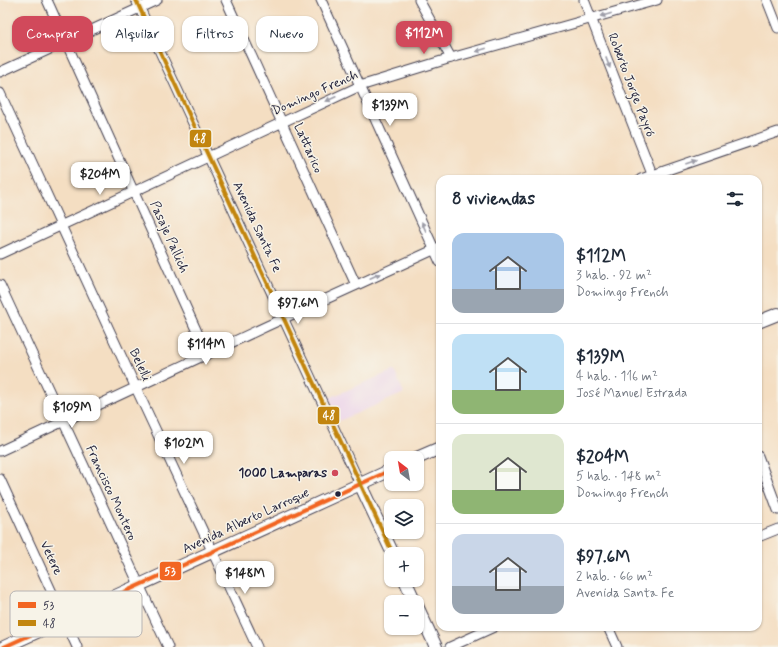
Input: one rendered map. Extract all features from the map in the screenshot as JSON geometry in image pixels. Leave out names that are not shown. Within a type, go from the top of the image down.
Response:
[{"type":"main road","points":[[762,320],[778,314]]},
{"type":"main road","points":[[424,455],[436,450]]},
{"type":"main road","name":"Avenida Alberto Larroque","points":[[126,591],[384,473]]},
{"type":"main road","name":"Avenida Santa Fe","points":[[360,484],[390,547]]},
{"type":"main road","points":[[424,621],[436,647]]},
{"type":"main road","name":"Avenida Alberto Larroque","points":[[4,647],[26,637]]},
{"type":"street","name":"Pasaje Pallich","points":[[47,0],[55,16]]},
{"type":"street","points":[[93,28],[138,4],[157,0]]},
{"type":"street","name":"Lattarico","points":[[226,0],[356,285]]},
{"type":"street","points":[[321,0],[436,246]]},
{"type":"street","points":[[419,0],[451,58]]},
{"type":"street","name":"Roberto Jorge Payró","points":[[584,0],[652,175]]},
{"type":"street","name":"Domingo French","points":[[0,254],[360,86],[451,58],[657,0]]},
{"type":"street","points":[[767,0],[778,28]]},
{"type":"street","name":"Avenida Santa Fe","points":[[138,4],[360,484]]},
{"type":"street","points":[[0,72],[45,52]]},
{"type":"street","name":"Pasaje Pallich","points":[[71,52],[207,354]]},
{"type":"street","name":"Belelli","points":[[0,93],[257,647]]},
{"type":"street","points":[[659,175],[778,132]]},
{"type":"street","points":[[0,451],[436,248]]},
{"type":"street","name":"Francisco Montero","points":[[0,284],[142,591]]},
{"type":"street","points":[[762,467],[778,510]]},
{"type":"street","name":"Vetere","points":[[0,479],[52,591]]},
{"type":"street","points":[[762,535],[778,529]]},
{"type":"street","name":"Francisco Montero","points":[[142,591],[168,647]]},
{"type":"street","points":[[450,647],[485,631]]},
{"type":"street","points":[[610,631],[617,647]]},
{"type":"street","name":"Vetere","points":[[73,637],[78,647]]},
{"type":"shaded area","points":[[394,370],[404,393],[339,421],[329,398]]},
{"type":"transit line","name":"48","points":[[136,0],[390,547]]},
{"type":"transit line","name":"53","points":[[126,591],[384,473]]},
{"type":"transit line","name":"53","points":[[4,647],[26,637]]},
{"type":"place","name":"1000 Lamparas","points":[[335,473]]}]
